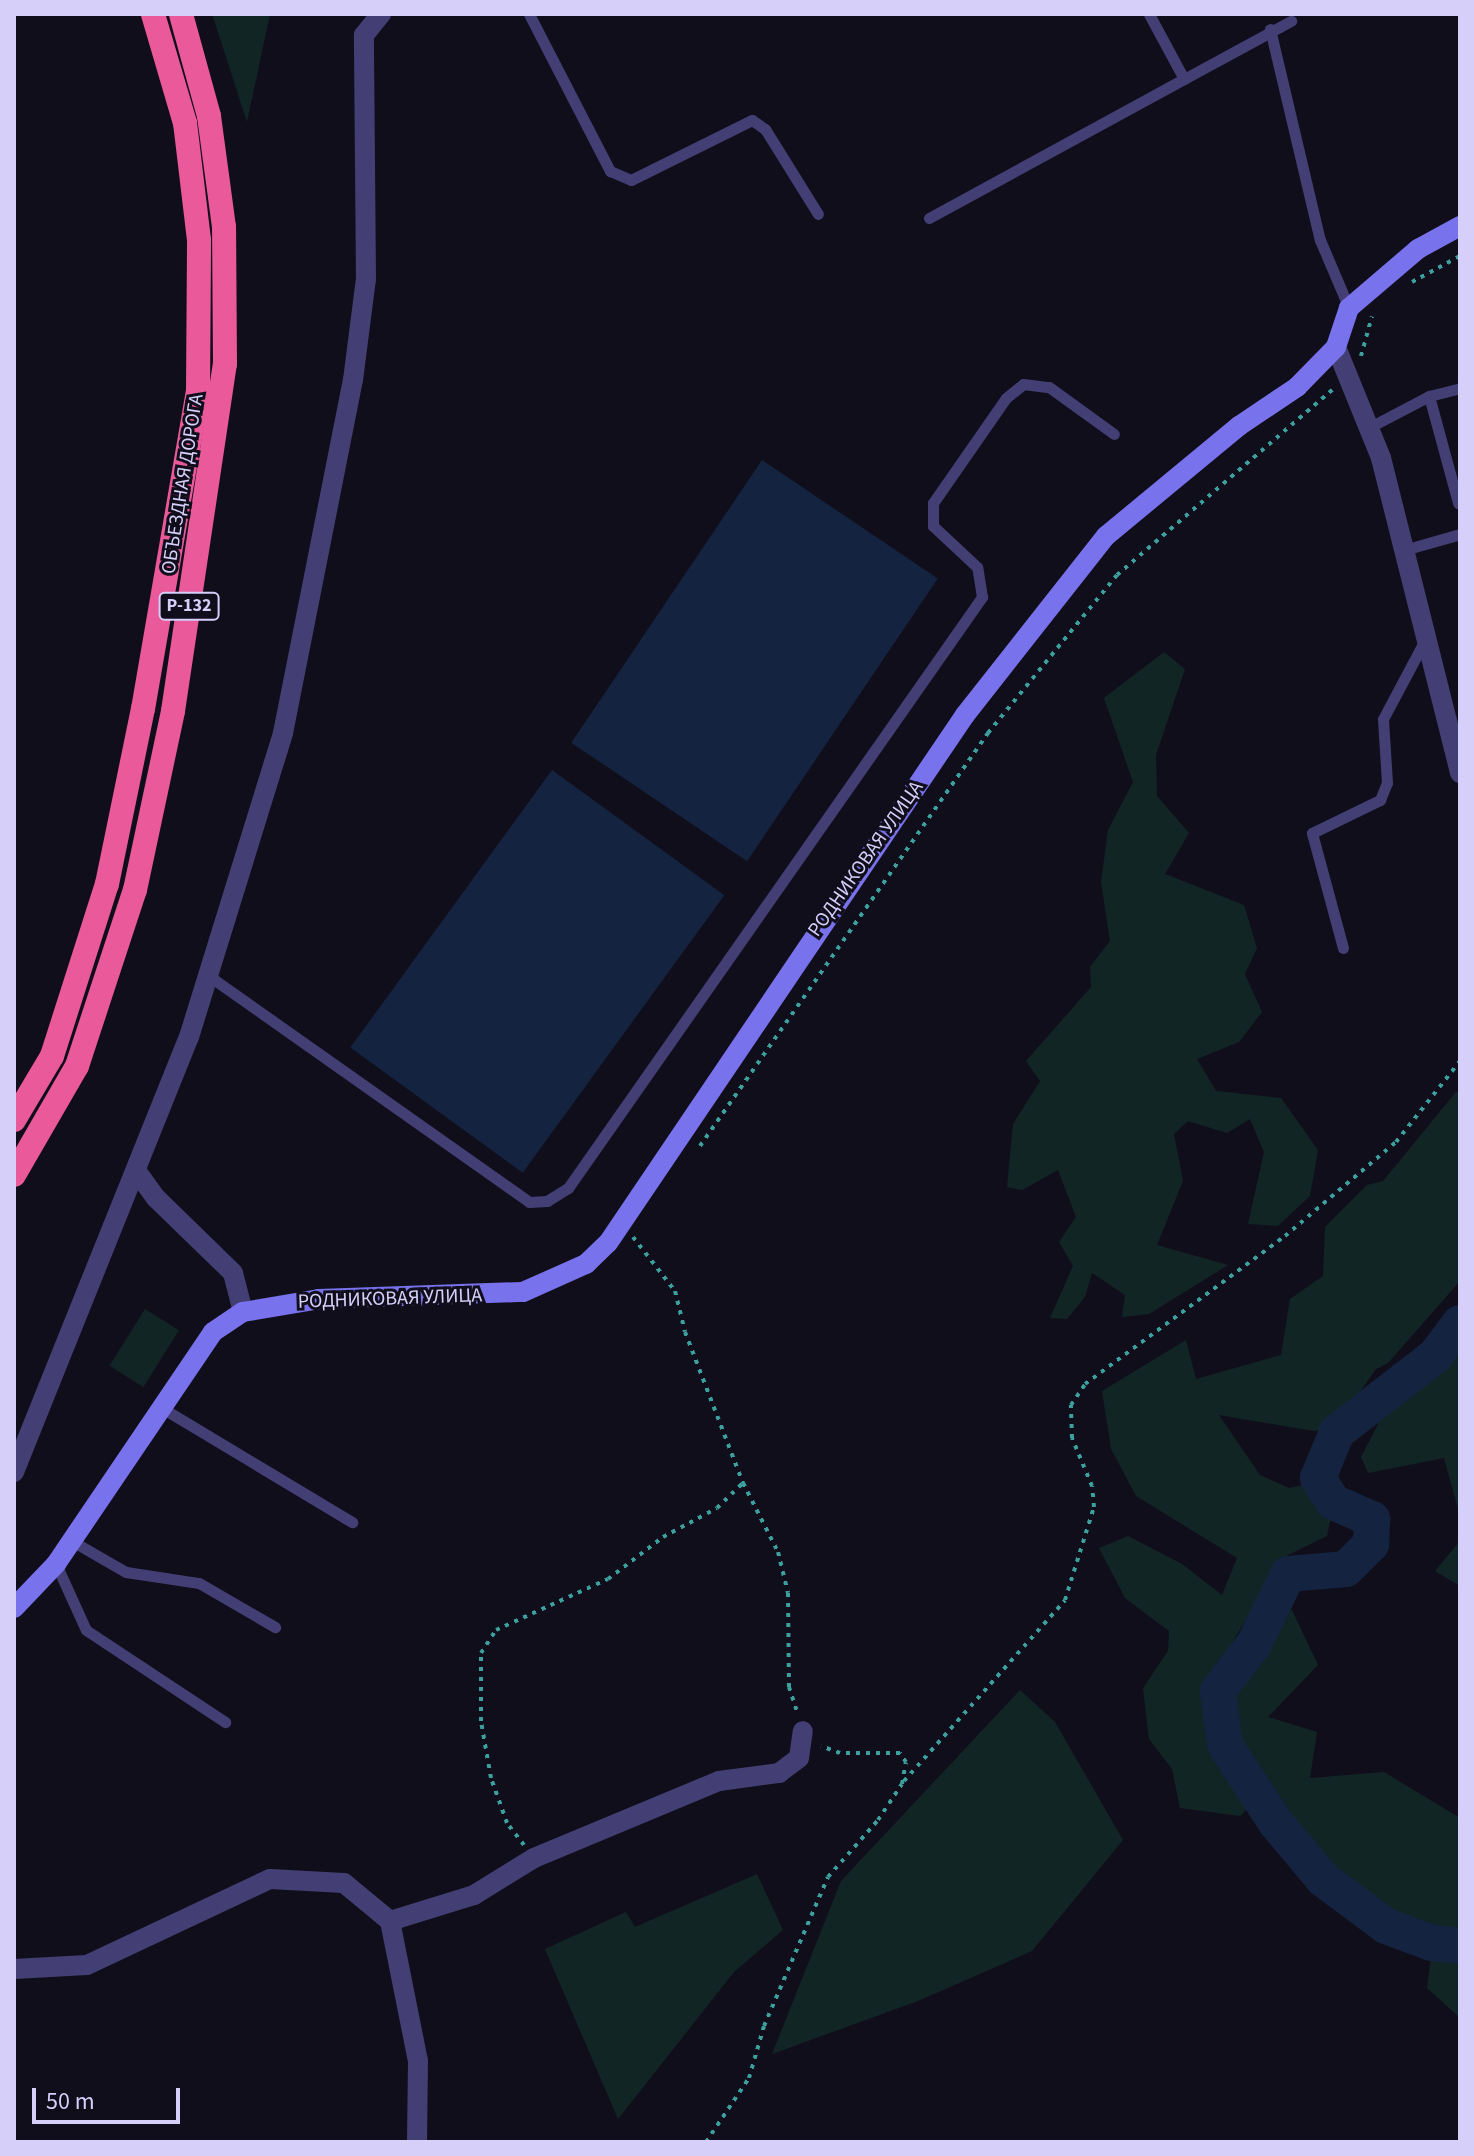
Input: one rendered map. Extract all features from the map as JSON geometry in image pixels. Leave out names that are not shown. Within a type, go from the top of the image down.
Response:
[{"type":"highway","name":"ОБЪЕЗДНАЯ ДОРОГА","points":[[14,1120],[52,1056],[107,884],[143,709],[198,390],[199,240],[185,123],[153,14]]},
{"type":"highway","name":"ОБЪЕЗДНАЯ ДОРОГА","points":[[14,1175],[77,1066],[135,890],[173,711],[223,379],[224,227],[209,116],[181,14]]},
{"type":"street","points":[[14,1472],[137,1172],[209,976],[283,733],[353,380],[366,279],[364,35],[381,14]]},
{"type":"street","points":[[1349,308],[1418,249],[1460,226]]},
{"type":"street","name":"РОДНИКОВАЯ УЛИЦА","points":[[162,1408],[213,1332],[243,1312],[319,1299],[523,1292],[586,1264],[621,1223],[965,715],[1106,536],[1239,426],[1297,387],[1336,347],[1349,308]]},
{"type":"street","points":[[1336,347],[1351,375],[1370,427],[1460,771]]},
{"type":"street","points":[[137,1172],[156,1198],[233,1273],[243,1312]]},
{"type":"street","points":[[14,1608],[56,1564],[162,1408]]},
{"type":"street","points":[[390,1921],[474,1895],[534,1858],[719,1781],[779,1773],[799,1758],[803,1731]]},
{"type":"street","points":[[14,1969],[87,1965],[270,1879],[344,1883],[390,1921],[418,2061],[417,2142]]},
{"type":"lane","points":[[529,14],[610,171],[631,180],[752,120],[765,129],[818,214]]},
{"type":"lane","points":[[1149,14],[1184,79]]},
{"type":"lane","points":[[929,218],[1270,29],[1291,21]]},
{"type":"lane","points":[[1270,29],[1320,240],[1349,308]]},
{"type":"lane","points":[[209,976],[529,1202],[547,1201],[568,1188],[982,597],[977,567],[933,526],[933,503],[1006,398],[1023,384],[1049,387],[1114,434]]},
{"type":"lane","points":[[1370,427],[1429,396],[1460,388]]},
{"type":"lane","points":[[1429,396],[1458,503]]},
{"type":"lane","points":[[1404,550],[1460,534]]},
{"type":"lane","points":[[1343,948],[1312,833],[1380,800],[1387,783],[1383,719],[1426,638]]},
{"type":"lane","points":[[162,1408],[352,1522]]},
{"type":"lane","points":[[72,1541],[126,1572],[199,1583],[275,1627]]},
{"type":"lane","points":[[56,1564],[86,1630],[225,1722]]},
{"type":"path","points":[[1399,289],[1460,256]]},
{"type":"path","points":[[691,1159],[988,733],[1117,575],[1351,375],[1366,346],[1370,318],[1380,308]]},
{"type":"path","points":[[706,2142],[749,2078],[764,2026],[828,1877],[902,1784],[1065,1600],[1094,1507],[1092,1486],[1072,1438],[1071,1405],[1085,1384],[1285,1236],[1396,1142],[1460,1061]]},
{"type":"path","points":[[621,1223],[675,1291],[685,1332],[743,1483],[778,1552],[788,1593],[789,1687],[803,1731],[822,1748],[840,1753],[900,1753],[906,1762],[902,1784]]},
{"type":"path","points":[[534,1858],[507,1823],[491,1778],[481,1721],[481,1653],[496,1630],[608,1579],[663,1537],[717,1508],[743,1483]]},
{"type":"green space","points":[[212,14],[270,14],[247,122]]},
{"type":"green space","points":[[1164,652],[1185,669],[1156,755],[1157,796],[1189,833],[1165,874],[1244,905],[1257,948],[1245,974],[1262,1012],[1239,1042],[1197,1059],[1216,1091],[1281,1098],[1318,1150],[1310,1196],[1278,1226],[1248,1224],[1264,1152],[1250,1119],[1227,1133],[1188,1121],[1174,1134],[1183,1181],[1157,1245],[1228,1265],[1149,1314],[1122,1317],[1125,1295],[1092,1273],[1085,1297],[1067,1319],[1050,1318],[1073,1266],[1059,1242],[1076,1217],[1058,1170],[1022,1190],[1007,1187],[1013,1124],[1040,1081],[1026,1061],[1091,987],[1090,967],[1110,941],[1101,882],[1108,830],[1133,782],[1104,698]]},
{"type":"green space","points":[[1456,1092],[1460,1092],[1460,1281],[1388,1363],[1376,1369],[1334,1429],[1314,1431],[1219,1415],[1260,1475],[1289,1488],[1323,1481],[1335,1499],[1327,1536],[1282,1558],[1213,1676],[1217,1762],[1250,1806],[1240,1816],[1180,1808],[1172,1769],[1149,1739],[1143,1688],[1168,1651],[1169,1631],[1125,1598],[1099,1548],[1128,1536],[1182,1564],[1222,1595],[1237,1558],[1136,1496],[1111,1449],[1102,1391],[1186,1340],[1196,1379],[1281,1355],[1290,1299],[1323,1276],[1325,1227],[1367,1185],[1383,1181]]},
{"type":"green space","points":[[145,1309],[179,1330],[143,1387],[109,1366]]},
{"type":"green space","points":[[1460,1343],[1460,1516],[1444,1458],[1368,1473],[1361,1457],[1389,1403],[1426,1379]]},
{"type":"green space","points":[[1460,1541],[1460,1586],[1435,1571]]},
{"type":"green space","points":[[1291,1608],[1318,1665],[1268,1717],[1317,1732],[1310,1778],[1384,1772],[1460,1818],[1460,1937],[1385,1932],[1332,1876],[1239,1752],[1227,1693],[1259,1659]]},
{"type":"green space","points":[[1020,1690],[1055,1722],[1123,1840],[1032,1951],[918,2001],[772,2054],[841,1881]]},
{"type":"green space","points":[[757,1874],[783,1930],[734,1972],[618,2119],[545,1949],[626,1912],[635,1927]]},
{"type":"green space","points":[[1432,1948],[1460,1951],[1460,2018],[1427,1988]]},
{"type":"water","points":[[762,460],[938,579],[747,861],[571,743]]},
{"type":"water","points":[[552,770],[724,895],[523,1173],[350,1047]]},
{"type":"waterway","points":[[1460,1323],[1435,1356],[1337,1432],[1318,1478],[1333,1502],[1372,1519],[1371,1544],[1346,1569],[1288,1574],[1254,1644],[1218,1691],[1225,1745],[1276,1823],[1323,1879],[1386,1926],[1432,1943],[1460,1946]]}]
